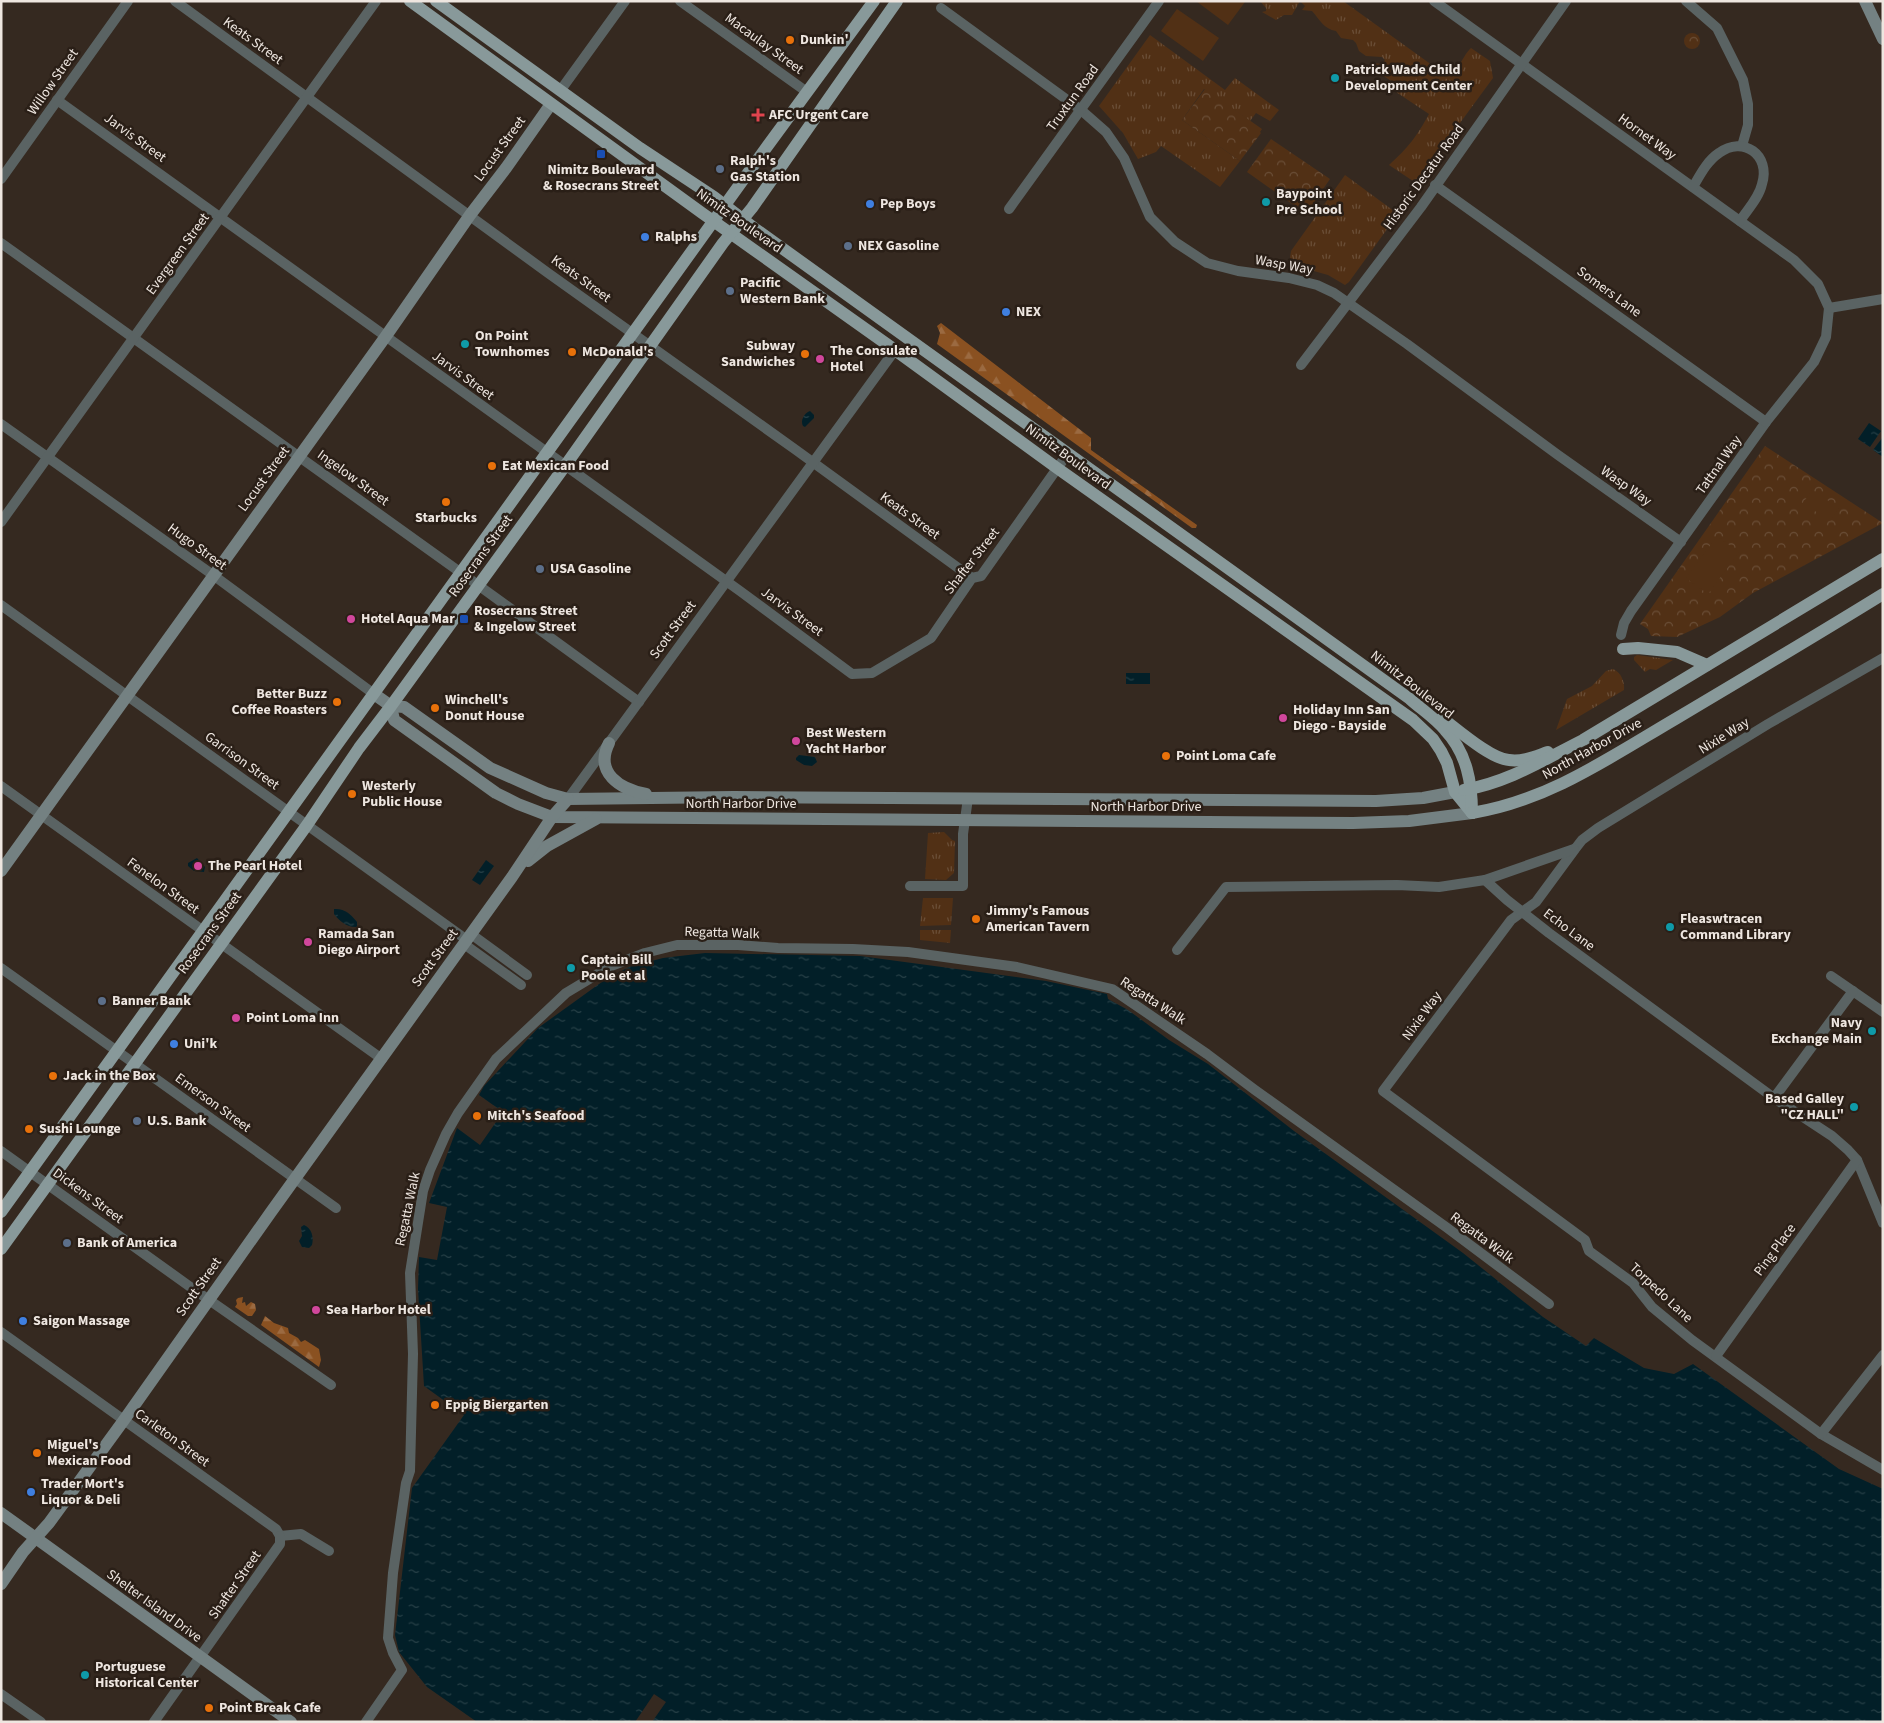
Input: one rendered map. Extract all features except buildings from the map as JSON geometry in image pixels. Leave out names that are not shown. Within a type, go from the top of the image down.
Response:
[{"type":"main road","name":"Nimitz Boulevard","points":[[410,1],[1057,468],[1418,723],[1441,751],[1455,792],[1472,813]]},
{"type":"main road","name":"Rosecrans Street","points":[[1,1212],[874,1]]},
{"type":"main road","name":"Rosecrans Street","points":[[1,1249],[307,825],[358,748],[391,706],[731,234],[743,220],[897,1]]},
{"type":"main road","points":[[1865,1],[1883,39]]},
{"type":"main road","name":"Nimitz Boulevard","points":[[436,2],[725,206],[1410,699],[1444,728],[1454,741],[1465,762],[1472,789],[1472,813]]},
{"type":"main road","name":"Locust Street","points":[[1,871],[551,104]]},
{"type":"main road","name":"North Harbor Drive","points":[[374,694],[391,706],[404,707],[482,763],[498,772],[546,793],[568,799],[665,797],[1376,801],[1423,798],[1487,786],[1517,774],[1568,747],[1883,559]]},
{"type":"main road","name":"North Harbor Drive","points":[[391,706],[394,720],[476,779],[511,801],[552,817],[1382,823],[1493,810],[1536,796],[1595,767],[1883,594]]},
{"type":"main road","points":[[1623,649],[1638,648],[1677,652],[1707,665]]},
{"type":"main road","points":[[1410,699],[1434,712],[1503,759],[1523,760],[1568,747]]},
{"type":"main road","points":[[608,743],[605,752],[605,764],[613,780],[637,792],[665,797]]},
{"type":"main road","name":"Scott Street","points":[[1,1584],[23,1552],[37,1538],[124,1420],[512,877],[552,817],[568,799]]},
{"type":"main road","points":[[512,877],[547,846],[598,818]]},
{"type":"main road","name":"Shelter Island Drive","points":[[1,1512],[291,1722]]},
{"type":"street","name":"Willow Street","points":[[1,179],[128,1]]},
{"type":"street","name":"Keats Street","points":[[175,1],[972,578]]},
{"type":"street","name":"Evergreen Street","points":[[1,522],[376,1]]},
{"type":"street","points":[[560,91],[625,1]]},
{"type":"street","name":"Macaulay Street","points":[[680,1],[807,92]]},
{"type":"street","name":"Truxtun Road","points":[[1009,209],[1159,1]]},
{"type":"street","name":"Hornet Way","points":[[1434,1],[1794,260],[1818,284],[1829,308]]},
{"type":"street","name":"Historic Decatur Road","points":[[1302,365],[1436,185],[1566,1]]},
{"type":"street","points":[[1686,1],[1716,28],[1743,80],[1748,104],[1748,118],[1742,146]]},
{"type":"street","name":"Wasp Way","points":[[941,8],[1081,110],[1106,132],[1124,158],[1150,217],[1174,242],[1207,263],[1238,271],[1289,278],[1317,285],[1348,302],[1681,542]]},
{"type":"street","name":"Jarvis Street","points":[[58,100],[852,674]]},
{"type":"street","points":[[1693,187],[1710,160],[1719,153],[1729,147],[1742,146],[1751,150],[1761,158],[1764,171],[1763,184],[1740,221]]},
{"type":"street","name":"Somers Lane","points":[[1436,185],[1766,422]]},
{"type":"street","name":"Ingelow Street","points":[[1,243],[639,702]]},
{"type":"street","points":[[1829,308],[1883,300]]},
{"type":"street","name":"Tattnal Way","points":[[1621,634],[1624,623],[1631,611],[1766,422],[1814,362],[1826,337],[1829,308]]},
{"type":"street","name":"Scott Street","points":[[568,799],[896,350]]},
{"type":"street","name":"Hugo Street","points":[[1,424],[213,575],[374,694]]},
{"type":"street","name":"Shafter Street","points":[[852,674],[872,673],[931,638],[972,578],[981,576],[1068,452]]},
{"type":"street","name":"Garrison Street","points":[[1,605],[128,694],[467,939]]},
{"type":"street","name":"Nixie Way","points":[[1383,1091],[1511,920],[1536,902],[1582,840],[1598,828],[1768,724],[1883,658]]},
{"type":"street","name":"Fenelon Street","points":[[1,786],[382,1059]]},
{"type":"street","points":[[910,886],[963,886],[965,820],[968,798]]},
{"type":"street","points":[[1177,950],[1226,887],[1397,885],[1439,887],[1486,880],[1575,849]]},
{"type":"street","name":"Echo Lane","points":[[1486,880],[1522,912],[1774,1098],[1832,1136],[1857,1160],[1883,1223]]},
{"type":"street","points":[[467,939],[528,975]]},
{"type":"street","points":[[467,939],[521,984]]},
{"type":"street","name":"Regatta Walk","points":[[366,1722],[402,1670],[388,1638],[393,1573],[406,1483],[410,1470],[413,1354],[410,1273],[422,1194],[430,1170],[458,1113],[496,1059],[566,993],[611,966],[645,953],[677,945],[700,944],[778,948],[888,950],[1017,967],[1112,989],[1207,1054],[1549,1304]]},
{"type":"street","name":"Emerson Street","points":[[1,968],[336,1208]]},
{"type":"street","points":[[1831,976],[1883,1012]]},
{"type":"street","points":[[1774,1098],[1853,992]]},
{"type":"street","name":"Torpedo Lane","points":[[1383,1091],[1585,1240],[1589,1251],[1633,1283],[1652,1307],[1692,1340],[1821,1434],[1883,1470]]},
{"type":"street","name":"Dickens Street","points":[[1,1150],[209,1300],[331,1385]]},
{"type":"street","name":"Ping Place","points":[[1716,1356],[1857,1160]]},
{"type":"street","name":"Carleton Street","points":[[1,1332],[276,1528],[280,1536]]},
{"type":"street","points":[[1821,1434],[1883,1355]]},
{"type":"street","points":[[280,1536],[302,1534],[329,1551]]},
{"type":"street","name":"Shafter Street","points":[[154,1722],[280,1544],[280,1536]]},
{"type":"street","points":[[1,1694],[41,1722]]},
{"type":"green space","points":[[1196,1],[1243,1],[1245,2],[1228,25]]},
{"type":"green space","points":[[1260,1],[1300,1],[1292,15],[1284,15],[1276,20],[1262,12],[1266,11],[1266,8]]},
{"type":"green space","points":[[1300,1],[1343,1],[1443,73],[1456,69],[1471,48],[1490,61],[1493,78],[1416,183],[1389,165],[1412,141],[1429,114],[1396,92],[1396,84],[1368,66],[1373,63],[1382,64],[1385,60],[1382,57],[1366,56],[1359,51],[1353,40],[1341,38],[1336,31],[1322,24],[1312,11],[1302,10],[1305,6]]},
{"type":"green space","points":[[1177,9],[1219,38],[1203,61],[1161,31]]},
{"type":"green space","points":[[1692,33],[1700,41],[1692,49],[1684,41]]},
{"type":"green space","points":[[1150,35],[1225,90],[1235,78],[1279,110],[1270,121],[1256,113],[1250,121],[1204,89],[1182,120],[1240,161],[1220,187],[1161,146],[1156,152],[1138,159],[1123,133],[1099,106]]},
{"type":"green space","points":[[1205,89],[1262,129],[1240,161],[1182,120]]},
{"type":"green space","points":[[1271,139],[1330,179],[1306,214],[1247,172]]},
{"type":"green space","points":[[1345,175],[1398,214],[1345,285],[1328,275],[1289,264],[1291,251]]},
{"type":"green space","points":[[941,323],[1091,438],[1091,450],[1197,525],[1196,528],[1192,528],[937,344],[940,333],[937,326]]},
{"type":"green space","points":[[1765,446],[1883,523],[1753,593],[1720,617],[1677,637],[1651,636],[1648,629],[1640,624]]},
{"type":"green space","points":[[1812,490],[1839,508],[1830,521],[1803,503]]},
{"type":"green space","points":[[1717,536],[1739,552],[1708,594],[1686,578]]},
{"type":"green space","points":[[1637,655],[1673,660],[1656,670],[1650,669],[1645,672],[1634,660],[1634,657]]},
{"type":"green space","points":[[1613,669],[1622,678],[1624,690],[1556,730],[1567,699],[1592,686],[1606,671]]},
{"type":"green space","points":[[944,832],[955,841],[954,873],[946,880],[925,879],[928,833]]},
{"type":"green space","points":[[923,898],[953,898],[951,925],[920,926]]},
{"type":"green space","points":[[920,930],[951,930],[950,943],[920,940]]},
{"type":"green space","points":[[243,1297],[242,1303],[245,1302],[246,1306],[251,1302],[255,1304],[256,1310],[252,1316],[248,1316],[235,1307],[237,1304],[236,1300]]},
{"type":"green space","points":[[265,1316],[274,1323],[288,1328],[289,1333],[301,1342],[305,1340],[319,1349],[321,1360],[319,1367],[261,1325]]},
{"type":"water","points":[[810,411],[814,418],[805,427],[802,424],[802,420],[804,415]]},
{"type":"water","points":[[1869,423],[1881,431],[1870,447],[1858,439]]},
{"type":"water","points":[[1883,437],[1883,457],[1873,450]]},
{"type":"water","points":[[1126,673],[1150,673],[1150,684],[1126,684]]},
{"type":"water","points":[[799,755],[815,757],[817,762],[812,766],[804,765],[796,760]]},
{"type":"water","points":[[197,858],[205,867],[204,872],[194,871],[188,866],[188,863]]},
{"type":"water","points":[[486,860],[494,866],[480,885],[472,880]]},
{"type":"water","points":[[334,909],[341,909],[350,914],[357,922],[357,927],[347,925],[341,921],[334,914]]},
{"type":"water","points":[[705,953],[860,956],[1046,981],[1107,994],[1108,999],[1128,1010],[1169,1040],[1208,1064],[1294,1131],[1463,1253],[1543,1317],[1586,1346],[1594,1338],[1644,1368],[1674,1374],[1693,1364],[1839,1469],[1883,1489],[1883,1722],[477,1722],[427,1687],[399,1652],[395,1635],[412,1488],[464,1415],[424,1386],[418,1289],[419,1257],[437,1260],[447,1207],[429,1203],[457,1128],[480,1145],[503,1112],[479,1095],[484,1086],[538,1028],[606,979],[629,967],[663,958]]},
{"type":"water","points":[[304,1225],[311,1231],[313,1239],[312,1245],[309,1248],[302,1247],[299,1241],[302,1236],[301,1227]]},
{"type":"pier","points":[[654,1694],[666,1702],[652,1722],[635,1722]]},
{"type":"place","name":"Dunkin'","points":[[790,40]]},
{"type":"place","name":"Patrick Wade Child Development Center","points":[[1335,78]]},
{"type":"place","name":"AFC Urgent Care","points":[[758,115]]},
{"type":"place","name":"Nimitz Boulevard & Rosecrans Street","points":[[601,154]]},
{"type":"place","name":"Ralph's Gas Station","points":[[720,169]]},
{"type":"place","name":"Baypoint Pre School","points":[[1266,202]]},
{"type":"place","name":"Pep Boys","points":[[870,204]]},
{"type":"place","name":"Ralphs","points":[[645,237]]},
{"type":"place","name":"NEX Gasoline","points":[[848,246]]},
{"type":"place","name":"Pacific Western Bank","points":[[730,291]]},
{"type":"place","name":"NEX","points":[[1006,312]]},
{"type":"place","name":"On Point Townhomes","points":[[465,344]]},
{"type":"place","name":"McDonald's","points":[[572,352]]},
{"type":"place","name":"Subway Sandwiches","points":[[805,354]]},
{"type":"place","name":"The Consulate Hotel","points":[[820,359]]},
{"type":"place","name":"Eat Mexican Food","points":[[492,466]]},
{"type":"place","name":"Starbucks","points":[[446,502]]},
{"type":"place","name":"USA Gasoline","points":[[540,569]]},
{"type":"place","name":"Hotel Aqua Mar","points":[[351,619]]},
{"type":"place","name":"Rosecrans Street & Ingelow Street","points":[[464,619]]},
{"type":"place","name":"Better Buzz Coffee Roasters","points":[[337,702]]},
{"type":"place","name":"Winchell's Donut House","points":[[435,708]]},
{"type":"place","name":"Holiday Inn San Diego - Bayside","points":[[1283,718]]},
{"type":"place","name":"Best Western Yacht Harbor","points":[[796,741]]},
{"type":"place","name":"Point Loma Cafe","points":[[1166,756]]},
{"type":"place","name":"Westerly Public House","points":[[352,794]]},
{"type":"place","name":"The Pearl Hotel","points":[[198,866]]},
{"type":"place","name":"Jimmy's Famous American Tavern","points":[[976,919]]},
{"type":"place","name":"Fleaswtracen Command Library","points":[[1670,927]]},
{"type":"place","name":"Ramada San Diego Airport","points":[[308,942]]},
{"type":"place","name":"Captain Bill Poole et al","points":[[571,968]]},
{"type":"place","name":"Banner Bank","points":[[102,1001]]},
{"type":"place","name":"Point Loma Inn","points":[[236,1018]]},
{"type":"place","name":"Navy Exchange Main","points":[[1872,1031]]},
{"type":"place","name":"Uni'k","points":[[174,1044]]},
{"type":"place","name":"Jack in the Box","points":[[53,1076]]},
{"type":"place","name":"Based Galley \"CZ HALL\"","points":[[1854,1107]]},
{"type":"place","name":"Mitch's Seafood","points":[[477,1116]]},
{"type":"place","name":"U.S. Bank","points":[[137,1121]]},
{"type":"place","name":"Sushi Lounge","points":[[29,1129]]},
{"type":"place","name":"Bank of America","points":[[67,1243]]},
{"type":"place","name":"Sea Harbor Hotel","points":[[316,1310]]},
{"type":"place","name":"Saigon Massage","points":[[23,1321]]},
{"type":"place","name":"Eppig Biergarten","points":[[435,1405]]},
{"type":"place","name":"Miguel's Mexican Food","points":[[37,1453]]},
{"type":"place","name":"Trader Mort's Liquor & Deli","points":[[31,1492]]},
{"type":"place","name":"Portuguese Historical Center","points":[[85,1675]]},
{"type":"place","name":"Point Break Cafe","points":[[209,1708]]}]
